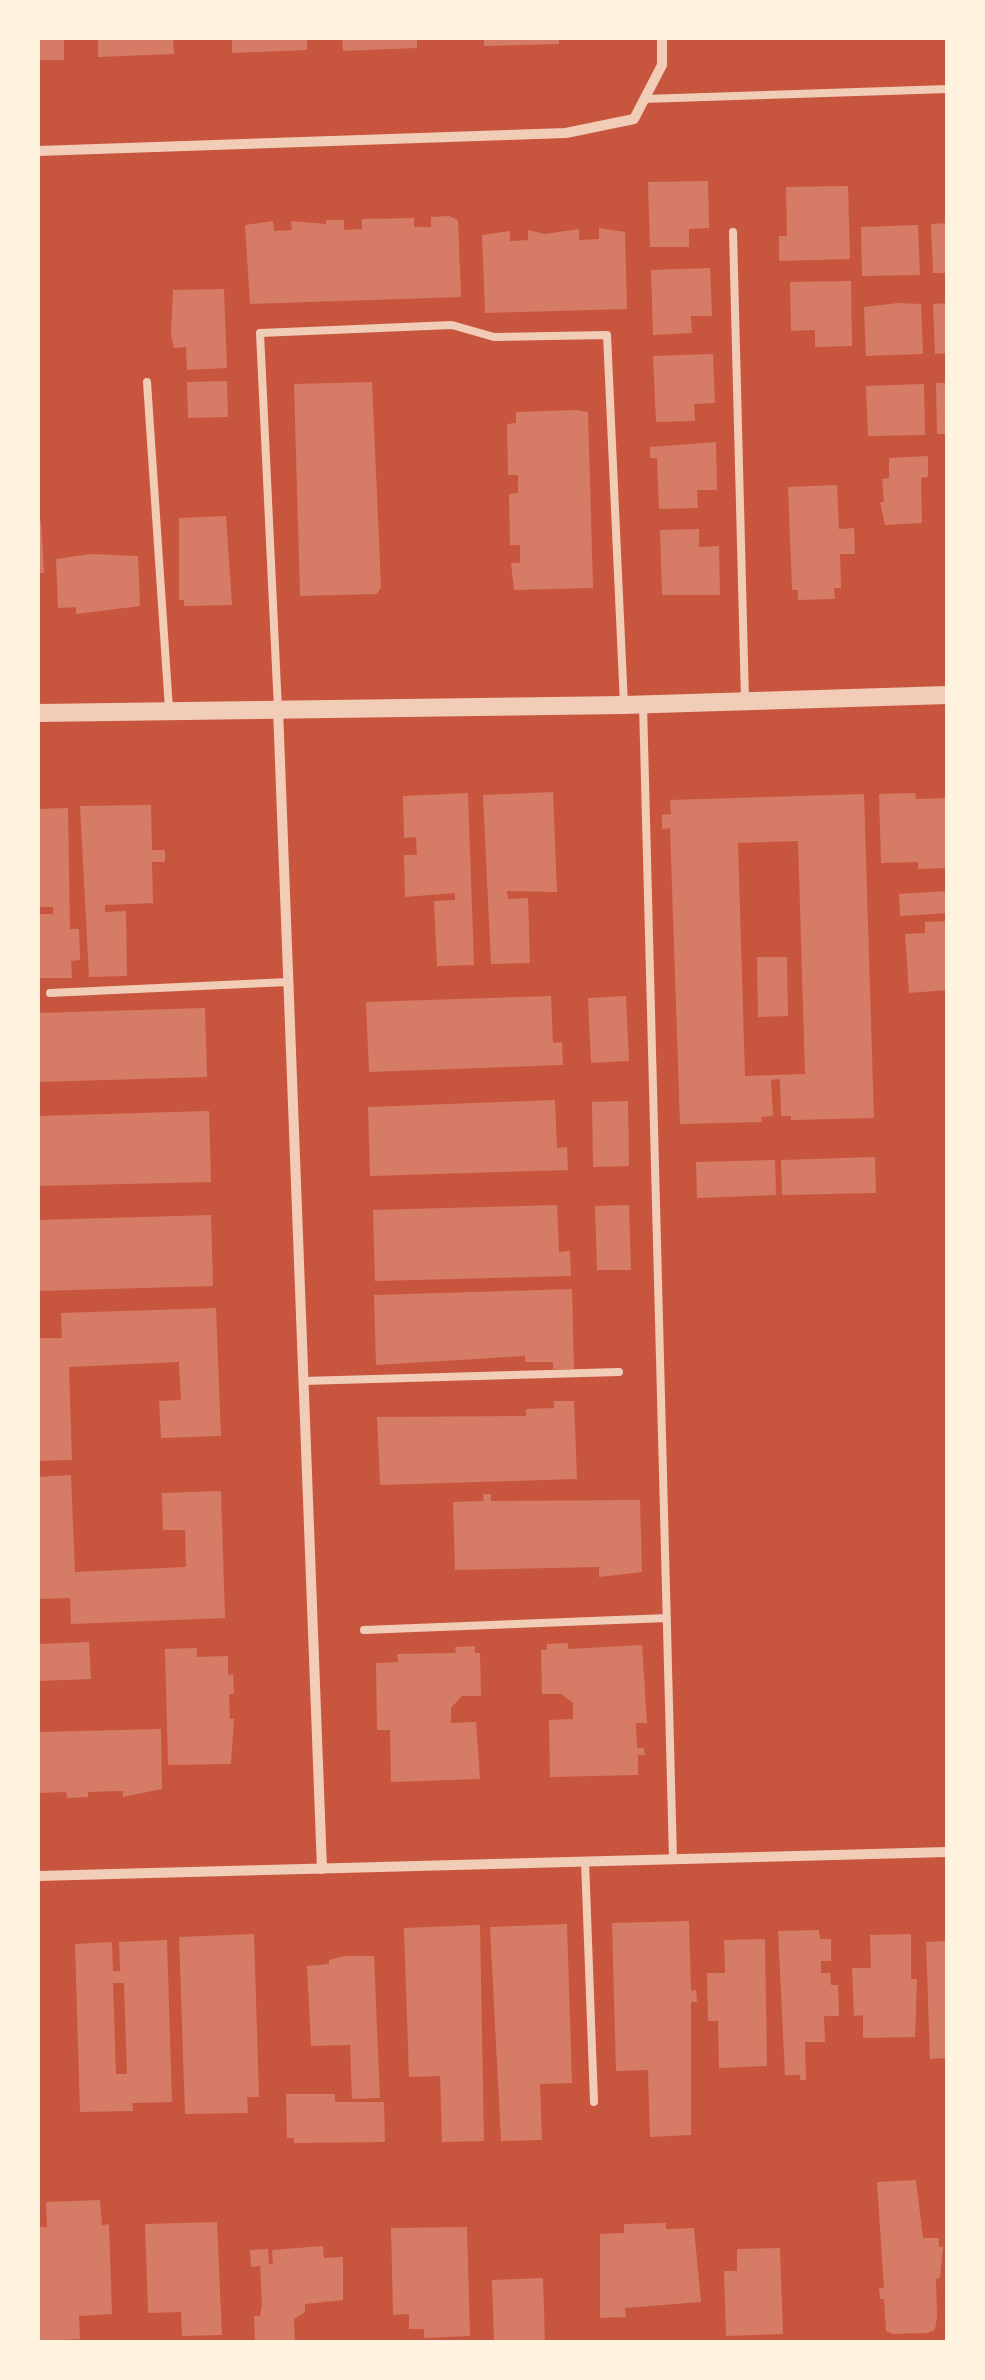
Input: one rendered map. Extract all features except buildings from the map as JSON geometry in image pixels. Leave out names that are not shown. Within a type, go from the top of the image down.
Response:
[{"type":"street","points":[[38,151],[566,133],[634,119],[662,65],[662,38]]},
{"type":"street","points":[[38,712],[634,704],[948,695]]},
{"type":"street","points":[[278,709],[322,1869]]},
{"type":"street","points":[[38,1876],[948,1852]]},
{"type":"lane","points":[[644,99],[948,89]]},
{"type":"lane","points":[[733,232],[745,700]]},
{"type":"lane","points":[[278,709],[260,333],[452,325],[494,337],[606,335],[634,704],[674,1860]]},
{"type":"lane","points":[[147,382],[169,709]]},
{"type":"lane","points":[[50,993],[288,982]]},
{"type":"lane","points":[[303,1381],[619,1372]]},
{"type":"lane","points":[[364,1630],[667,1618]]},
{"type":"lane","points":[[586,1861],[594,2102]]}]
